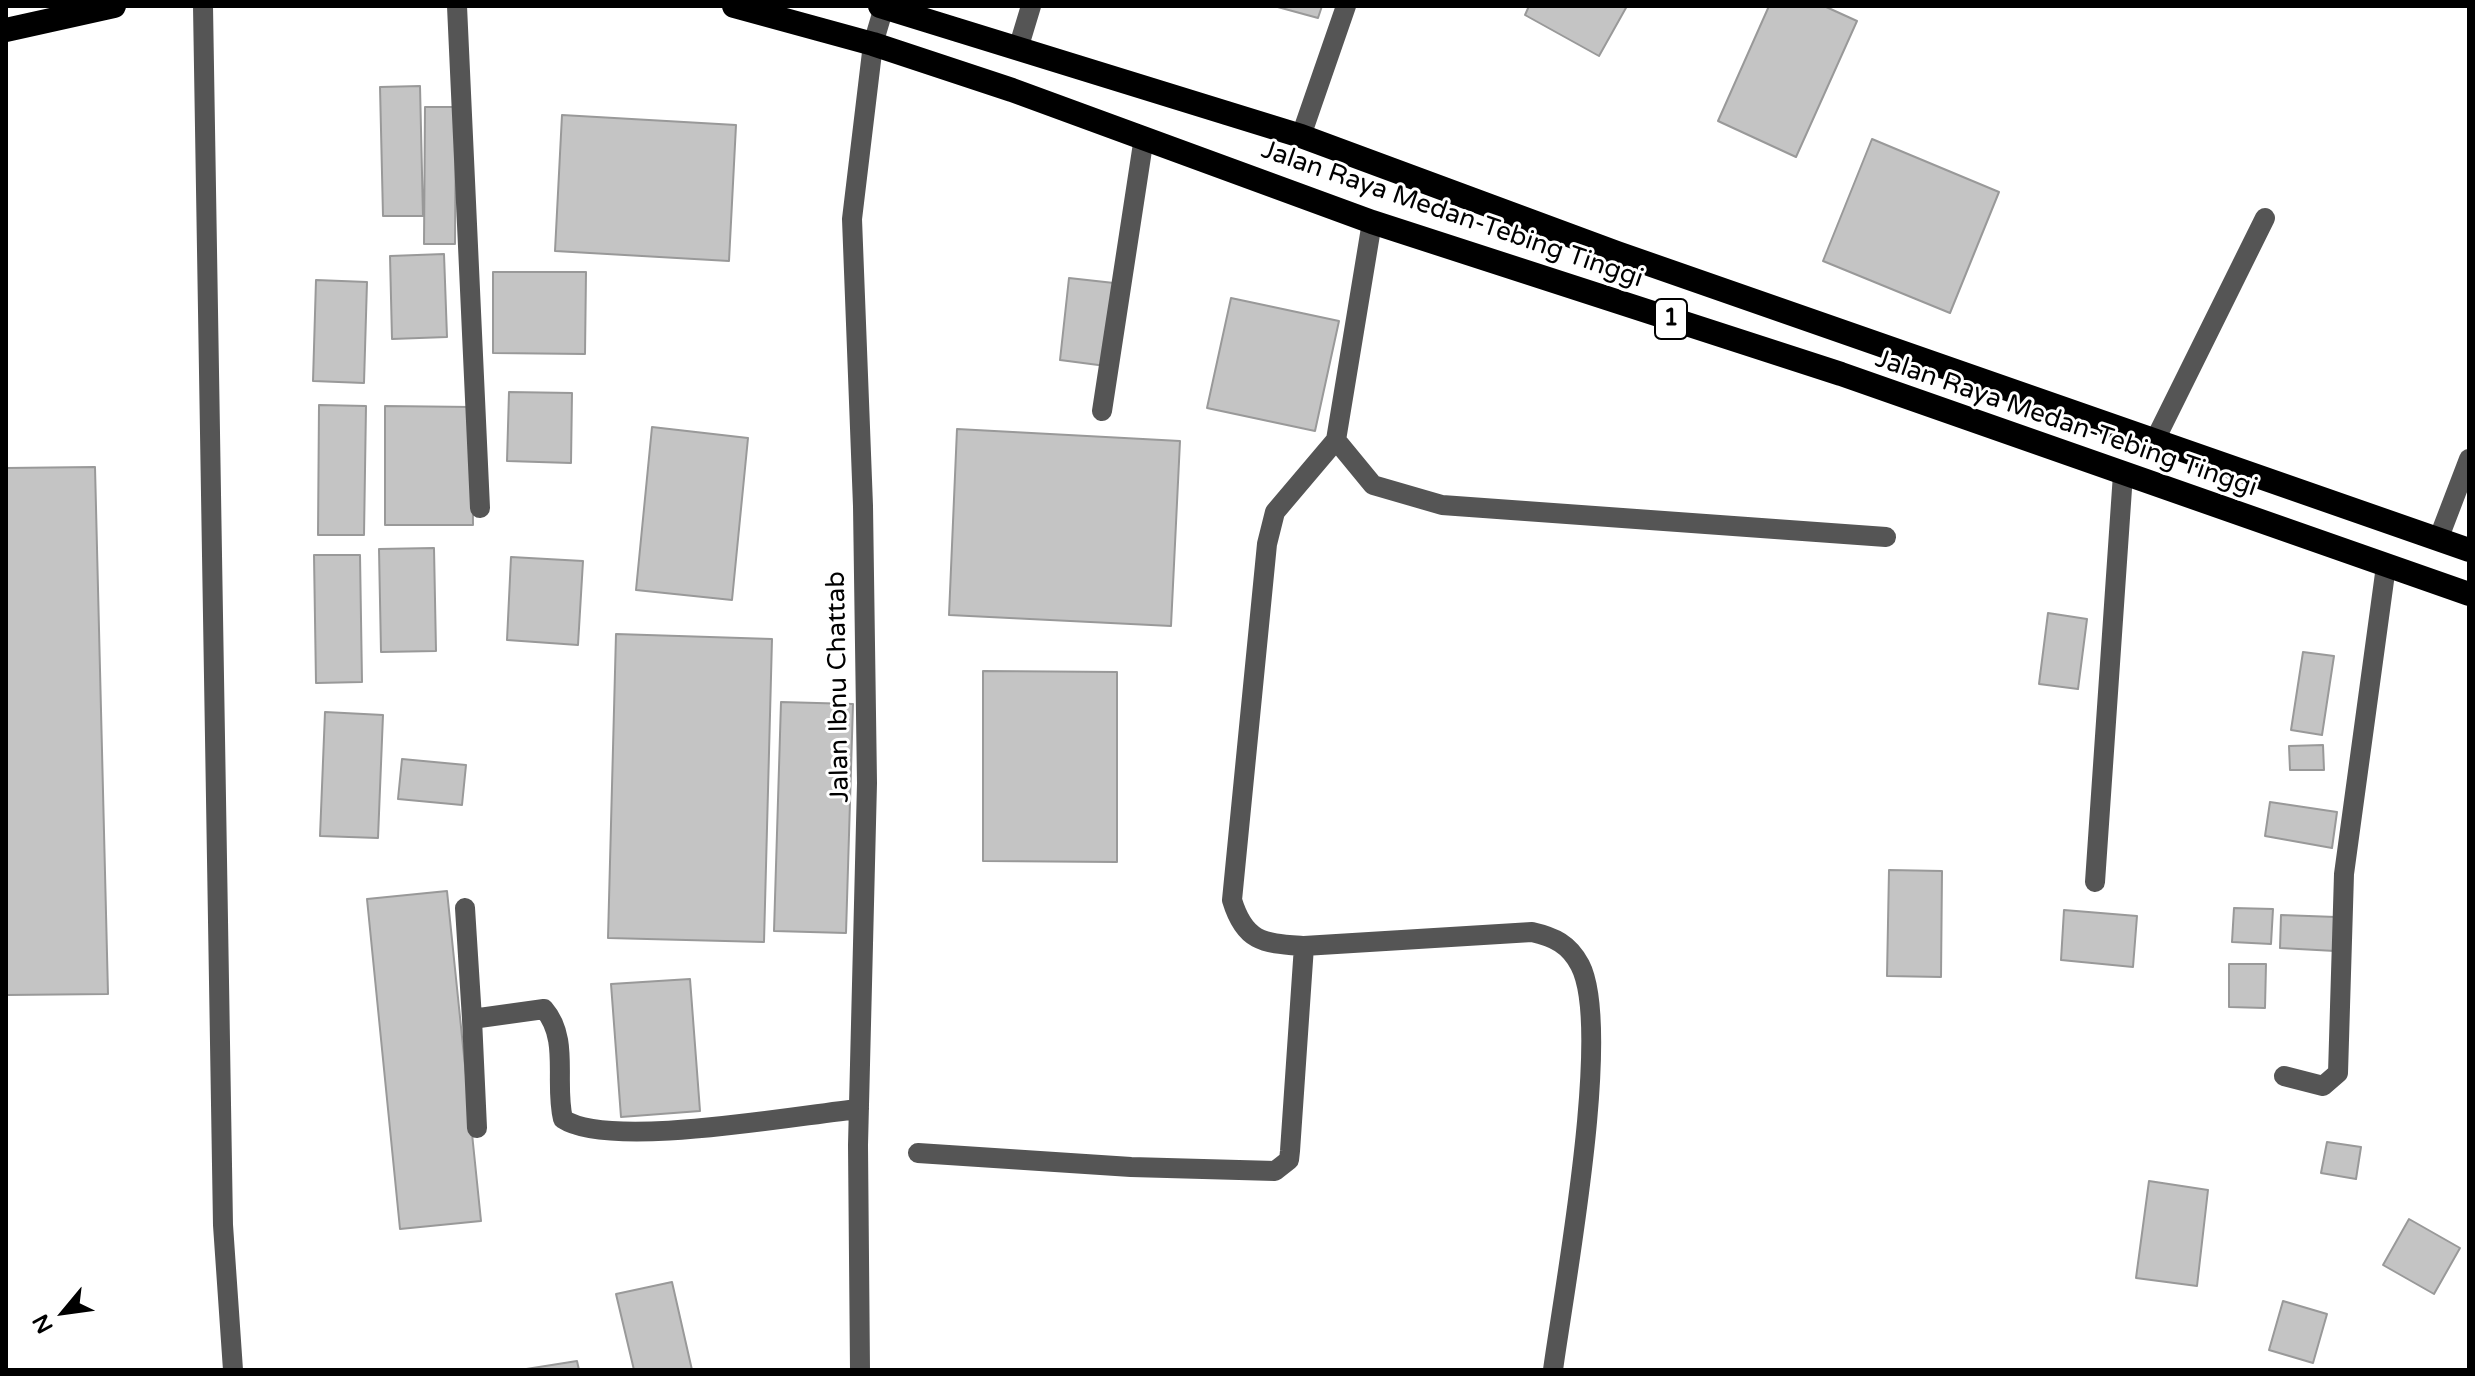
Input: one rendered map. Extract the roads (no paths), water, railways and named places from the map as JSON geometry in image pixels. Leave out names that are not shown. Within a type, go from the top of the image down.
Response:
[{"type":"highway","points":[[6,30],[114,6]]},
{"type":"highway","name":"Jalan Raya Medan-Tebing Tinggi","points":[[734,6],[873,44],[1144,137],[1372,222],[1841,374],[2469,594]]},
{"type":"highway","name":"Jalan Raya Medan-Tebing Tinggi","points":[[882,7],[1301,136],[1617,253],[2469,550]]},
{"type":"street","points":[[203,6],[223,1210],[233,1370]]},
{"type":"street","points":[[457,6],[480,508]]},
{"type":"street","points":[[1018,49],[1031,6]]},
{"type":"street","points":[[1301,136],[1346,6]]},
{"type":"street","name":"Jalan Ibnu Chattab","points":[[860,1370],[859,1109],[867,783],[863,506],[852,219],[873,44],[882,7]]},
{"type":"street","points":[[1102,411],[1144,137]]},
{"type":"street","points":[[2155,440],[2265,218]]},
{"type":"street","points":[[1372,222],[1336,440],[1275,512],[1267,544],[1232,900],[1237,918],[1248,933],[1267,943],[1304,946],[1532,932],[1553,937],[1568,948],[1581,967],[1588,990],[1591,1082],[1553,1370]]},
{"type":"street","points":[[1336,440],[1373,485],[1442,505],[1886,537]]},
{"type":"street","points":[[2438,540],[2469,459]]},
{"type":"street","points":[[2095,882],[2123,474]]},
{"type":"street","points":[[2284,1076],[2323,1086],[2338,1073],[2343,1000],[2344,874],[2386,566]]},
{"type":"street","points":[[465,908],[477,1128]]},
{"type":"street","points":[[918,1153],[1131,1167],[1275,1171],[1289,1160],[1304,946]]},
{"type":"street","points":[[472,1019],[544,1009],[555,1022],[559,1035],[557,1096],[563,1119],[575,1126],[641,1132],[859,1109]]}]
